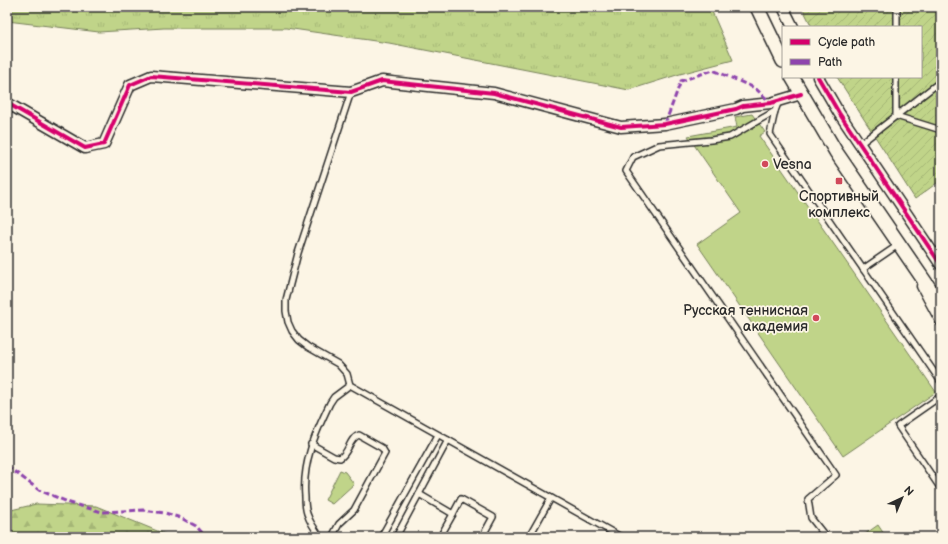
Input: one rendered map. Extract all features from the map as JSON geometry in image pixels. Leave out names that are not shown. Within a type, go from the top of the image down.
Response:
[{"type":"main road","points":[[757,7],[782,59]]},
{"type":"main road","points":[[793,78],[836,152],[941,305]]},
{"type":"street","points":[[783,7],[792,26]]},
{"type":"street","points":[[7,103],[85,148],[104,144],[130,85],[151,76],[351,92],[382,81],[494,93],[621,127],[665,124],[736,109],[742,106],[771,103],[801,94]]},
{"type":"street","points":[[819,78],[839,113],[860,144],[937,251],[941,266]]},
{"type":"street","points":[[902,249],[941,321]]},
{"type":"lane","points":[[897,7],[897,26]]},
{"type":"lane","points":[[896,78],[896,116]]},
{"type":"lane","points":[[860,144],[941,81]]},
{"type":"lane","points":[[351,92],[298,253],[286,300],[286,311],[290,327],[299,340],[308,347],[338,364],[347,374],[350,385],[621,537]]},
{"type":"lane","points":[[780,100],[775,111],[770,134],[941,382]]},
{"type":"lane","points":[[775,111],[730,137],[659,145],[633,158],[626,171],[836,475],[808,499],[811,518],[826,537]]},
{"type":"lane","points":[[896,116],[941,130]]},
{"type":"lane","points":[[863,269],[902,249]]},
{"type":"lane","points":[[320,537],[308,516],[304,480],[306,462],[311,444],[332,400],[350,385]]},
{"type":"lane","points":[[941,396],[898,426],[941,489]]},
{"type":"lane","points":[[381,537],[438,434]]},
{"type":"lane","points":[[311,444],[334,457],[340,458],[344,455],[354,438],[359,435],[382,448],[385,453],[354,510],[339,524],[332,537]]},
{"type":"lane","points":[[396,537],[448,440]]},
{"type":"lane","points":[[419,494],[453,514]]},
{"type":"lane","points":[[529,537],[551,498]]},
{"type":"lane","points":[[440,537],[461,499],[493,517],[482,537]]},
{"type":"green space","points":[[7,7],[710,7],[733,60],[680,74],[629,90],[389,43],[286,28],[164,28],[99,32],[7,21]]},
{"type":"green space","points":[[802,7],[941,7],[941,180],[915,199],[838,78],[922,78],[922,26],[812,26]]},
{"type":"green space","name":"Русская теннисная академия","points":[[752,114],[765,132],[759,136],[936,392],[843,456],[697,244],[741,213],[688,136],[737,127],[735,117]]},
{"type":"green space","points":[[340,470],[345,472],[354,484],[332,504],[325,500]]},
{"type":"green space","points":[[36,504],[96,506],[172,537],[7,537],[7,511]]},
{"type":"green space","points":[[878,525],[886,537],[861,537]]},
{"type":"marked path","points":[[665,124],[681,81],[713,70],[755,88],[771,103]]},
{"type":"marked path","points":[[7,466],[39,490],[70,503],[102,512],[143,510],[165,513],[181,518],[196,526],[206,537]]},
{"type":"cycle path","points":[[7,103],[85,148],[104,144],[130,85],[151,76],[351,92],[382,81],[494,93],[621,127],[665,124],[736,109],[743,106],[771,103],[801,94]]},
{"type":"cycle path","points":[[819,78],[839,113],[941,265]]},
{"type":"place","name":"Vesna","points":[[765,164]]},
{"type":"place","name":"Спортивный комплекс","points":[[839,181]]},
{"type":"place","name":"Русская теннисная академия","points":[[816,318]]}]
